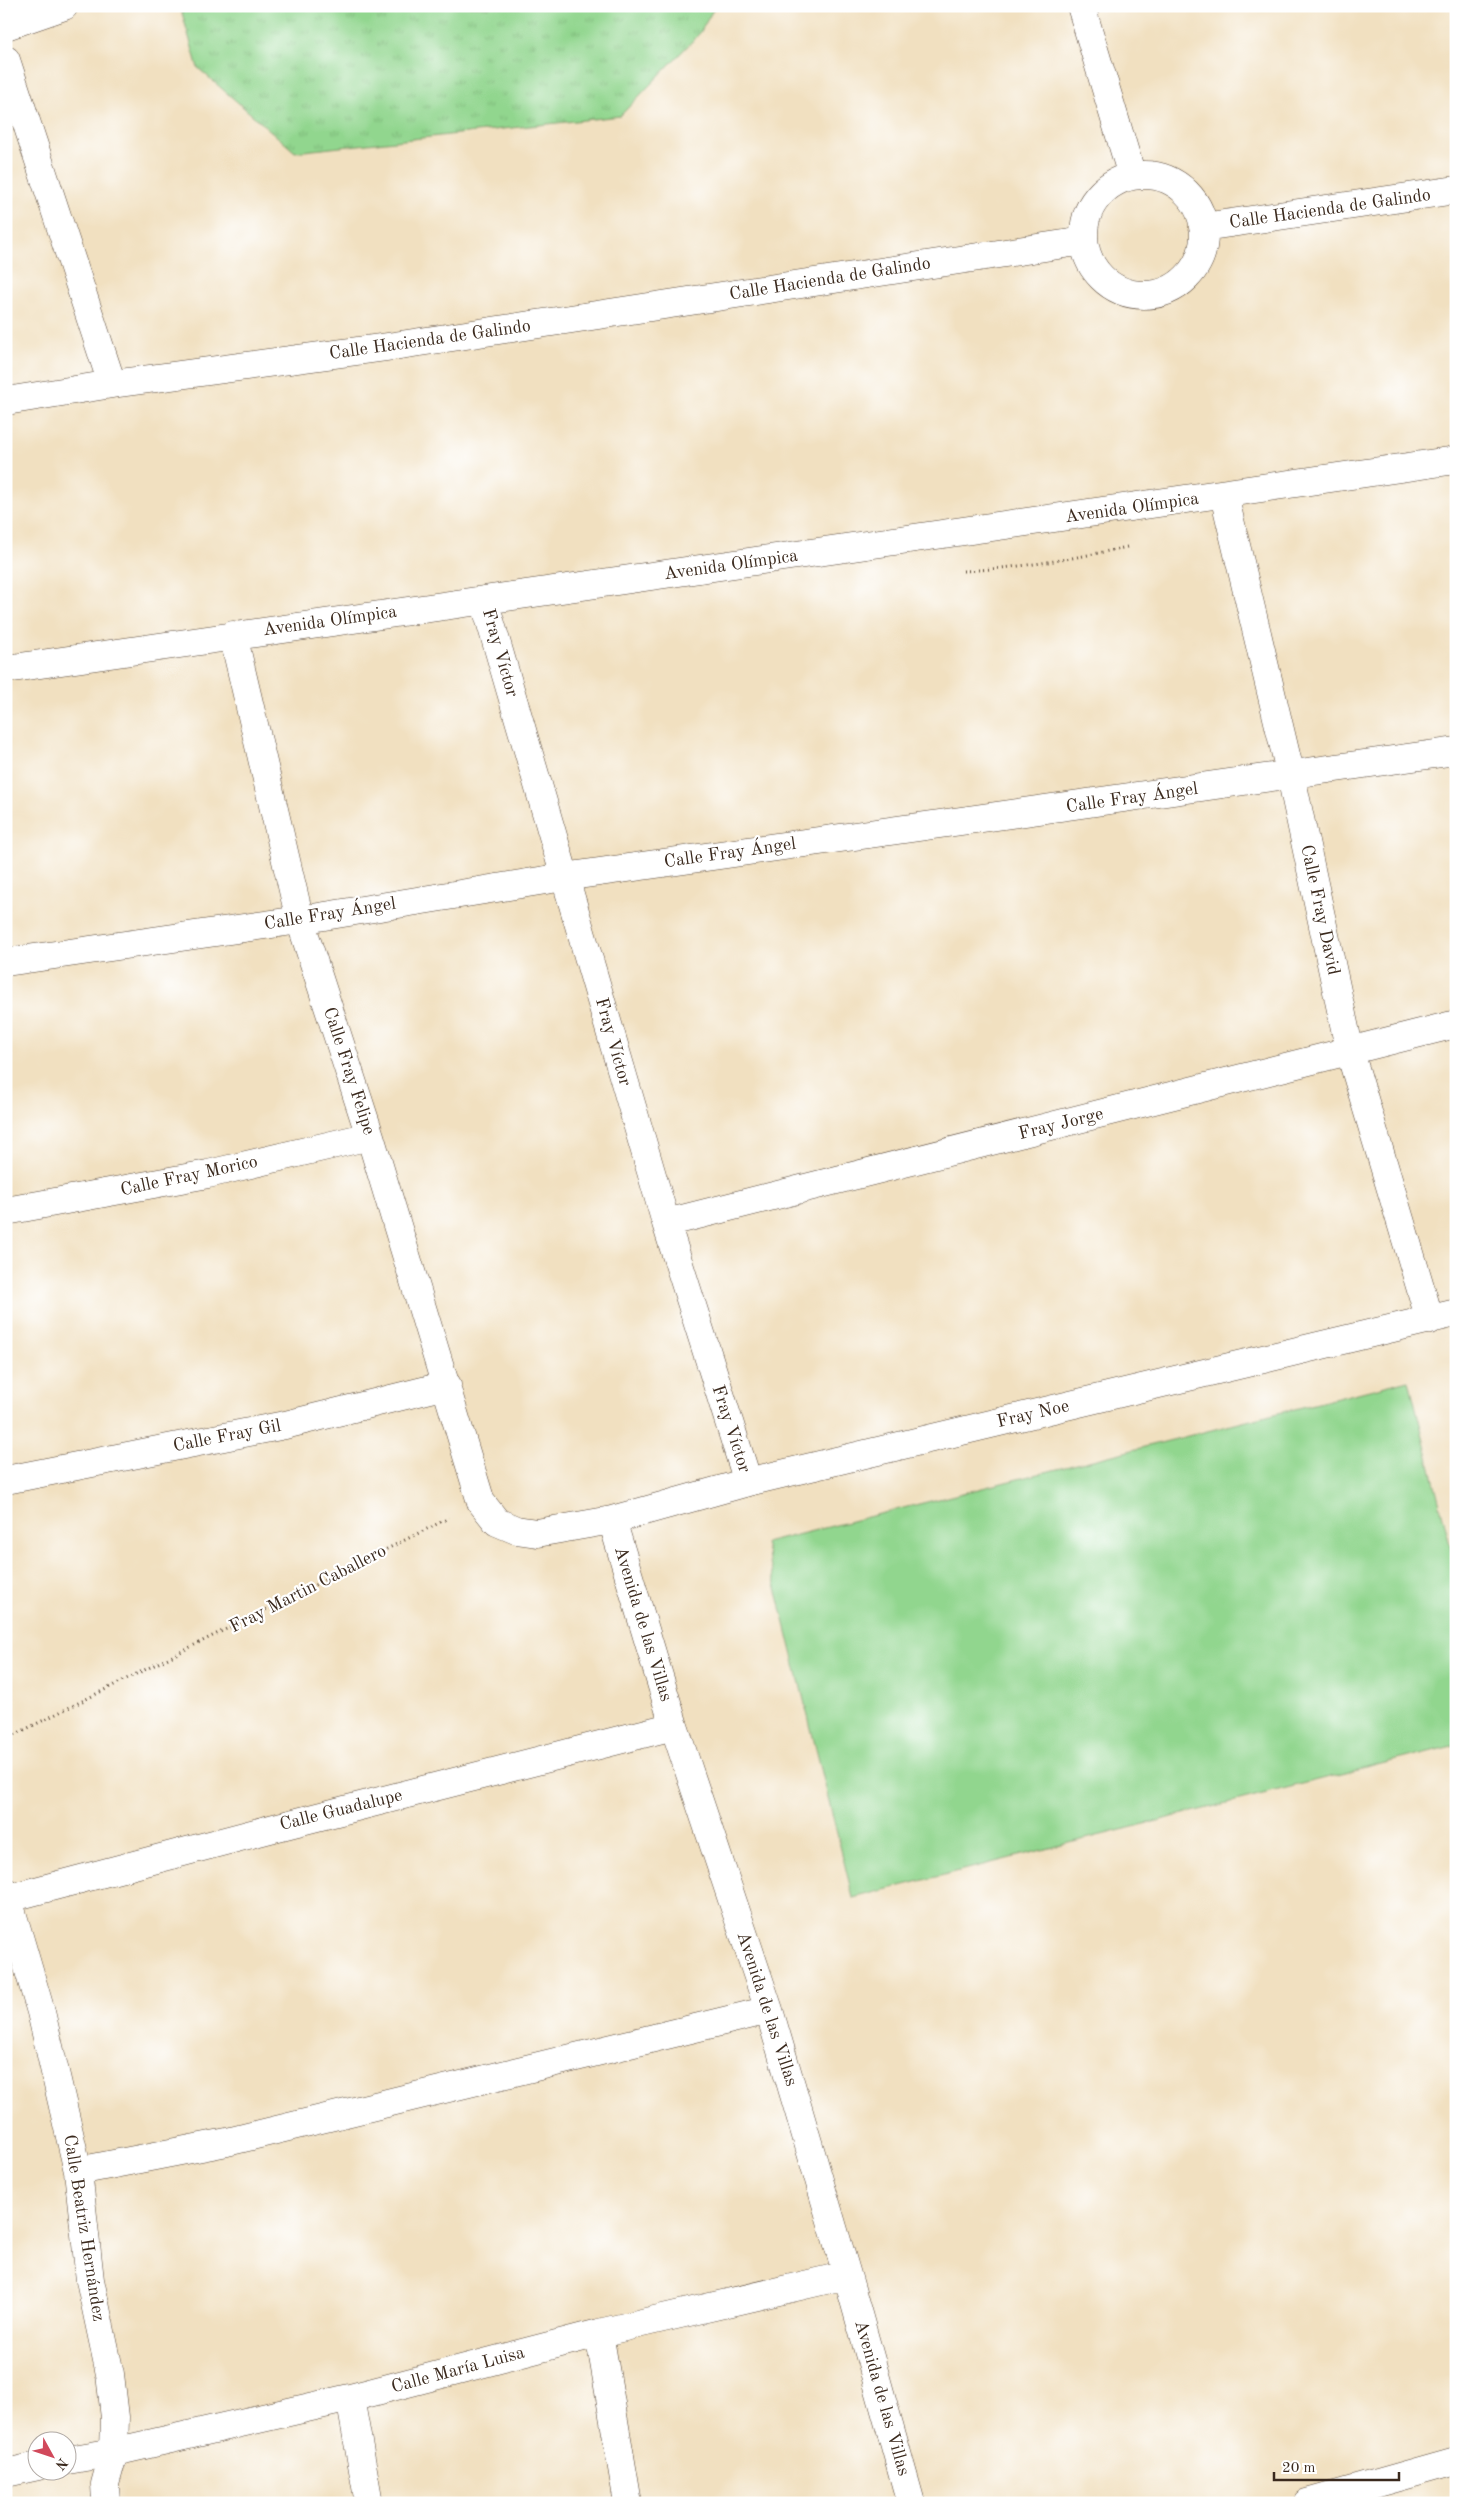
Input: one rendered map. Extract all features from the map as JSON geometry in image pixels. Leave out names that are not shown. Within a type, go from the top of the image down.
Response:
[{"type":"street","points":[[6,26],[64,6]]},
{"type":"street","points":[[1081,6],[1132,176]]},
{"type":"street","points":[[6,60],[112,384]]},
{"type":"street","points":[[1132,176],[1152,176],[1171,181],[1186,193],[1198,208],[1204,227],[1203,246],[1197,264],[1185,279],[1169,290],[1151,295],[1132,294],[1114,288],[1100,276],[1089,260],[1084,241],[1085,224],[1091,207],[1102,193],[1116,182],[1132,176]]},
{"type":"street","name":"Calle Hacienda de Galindo","points":[[1204,227],[1456,190]]},
{"type":"street","name":"Calle Hacienda de Galindo","points":[[6,401],[112,384],[387,347],[1084,241]]},
{"type":"street","name":"Avenida Olímpica","points":[[6,669],[233,635],[1224,495],[1456,460]]},
{"type":"street","name":"Calle Fray David","points":[[1224,495],[1291,776],[1350,1052],[1430,1320]]},
{"type":"street","name":"Fray Víctor","points":[[484,600],[666,1223],[748,1482]]},
{"type":"street","name":"Calle Fray Felipe","points":[[233,635],[300,920],[370,1136],[481,1502]]},
{"type":"street","name":"Calle Fray Ángel","points":[[6,962],[300,920],[564,877],[1291,776],[1456,751]]},
{"type":"street","name":"Fray Jorge","points":[[666,1223],[1456,1024]]},
{"type":"street","name":"Calle Fray Morico","points":[[6,1211],[208,1174],[370,1136]]},
{"type":"street","name":"Fray Noe","points":[[612,1520],[748,1482],[1430,1320],[1456,1312]]},
{"type":"street","name":"Calle Fray Gil","points":[[6,1480],[285,1425],[447,1386]]},
{"type":"street","points":[[481,1502],[497,1522],[516,1530],[537,1533],[612,1520]]},
{"type":"street","name":"Avenida de las Villas","points":[[612,1520],[674,1726],[769,2010],[848,2275],[911,2503]]},
{"type":"street","name":"Calle Guadalupe","points":[[8,1895],[674,1726]]},
{"type":"street","name":"Calle Beatriz Hernández","points":[[8,1895],[41,2012],[78,2171],[90,2280],[110,2374],[115,2417],[114,2452],[105,2484],[106,2503]]},
{"type":"street","points":[[78,2171],[227,2142],[769,2010]]},
{"type":"street","name":"Calle María Luisa","points":[[78,2458],[114,2452],[350,2398],[599,2333],[848,2275]]},
{"type":"street","points":[[599,2333],[628,2503]]},
{"type":"street","points":[[350,2398],[369,2503]]},
{"type":"street","points":[[1306,2503],[1456,2461]]},
{"type":"street","points":[[6,2473],[28,2468]]},
{"type":"path","name":"Fray Martin Caballero","points":[[6,1739],[481,1502]]},
{"type":"green space","points":[[180,6],[715,6],[700,33],[620,116],[295,152],[198,68]]},
{"type":"green space","points":[[1409,1380],[1456,1569],[1456,1745],[853,1898],[765,1543]]}]
